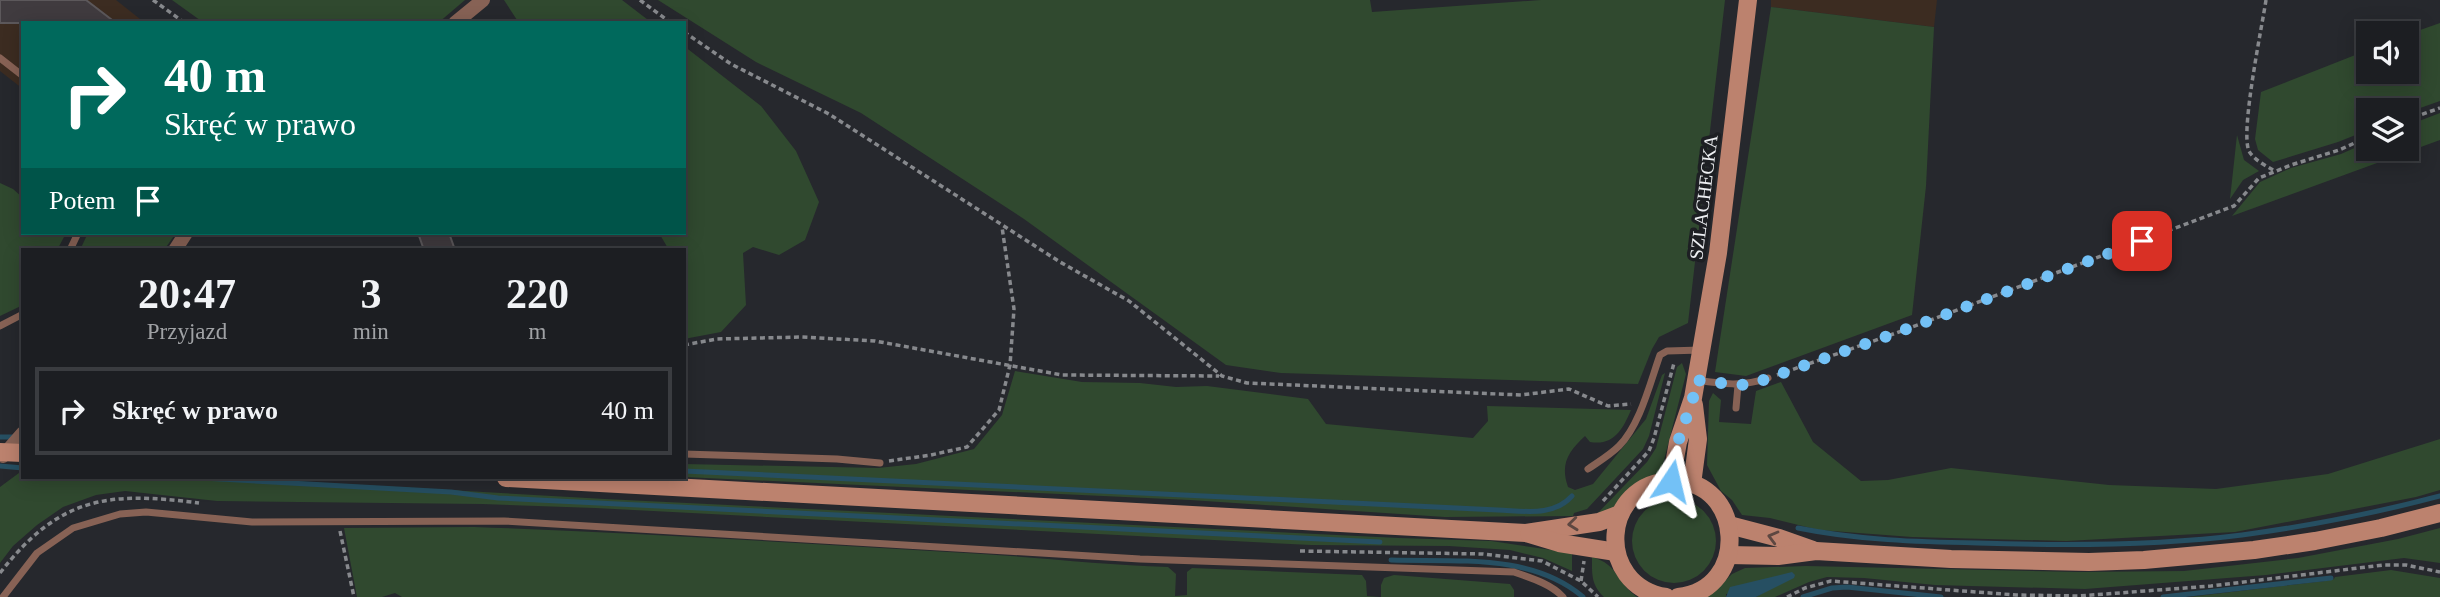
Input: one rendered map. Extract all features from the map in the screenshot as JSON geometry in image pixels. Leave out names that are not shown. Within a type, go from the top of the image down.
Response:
[{"type":"main road","name":"SZLACHECKA","points":[[1671,481],[1678,442],[1693,398],[1718,253],[1748,0]]},
{"type":"main road","name":"SZLACHECKA","points":[[1692,484],[1698,439],[1693,398]]},
{"type":"main road","points":[[0,452],[21,453]]},
{"type":"main road","points":[[525,479],[1526,533],[1598,522],[1620,514]]},
{"type":"main road","points":[[1659,596],[1642,589],[1621,567],[1614,533],[1620,514],[1629,500],[1641,490],[1671,481],[1692,484],[1716,500],[1724,512],[1731,540],[1728,555],[1713,582],[1700,591],[1686,597],[1678,597]]},
{"type":"main road","points":[[1728,555],[1778,556],[1816,551],[1951,559],[2089,562],[2144,560],[2254,550],[2315,541],[2440,513]]},
{"type":"main road","points":[[1729,526],[1779,538],[1816,551]]},
{"type":"main road","points":[[1526,533],[1616,552]]},
{"type":"street","points":[[457,21],[483,0]]},
{"type":"street","points":[[0,460],[21,435]]},
{"type":"lane","points":[[0,58],[21,74]]},
{"type":"lane","points":[[0,326],[21,315]]},
{"type":"lane","points":[[1588,469],[1620,445],[1627,436],[1660,355],[1667,351],[1701,350]]},
{"type":"lane","points":[[1696,380],[1738,385],[1752,384],[1768,378]]},
{"type":"lane","points":[[1736,408],[1738,385]]},
{"type":"lane","points":[[686,454],[880,463]]},
{"type":"lane","points":[[3,597],[37,553],[73,528],[120,514],[146,512],[251,522],[504,521],[1140,559],[1514,572],[1530,577],[1563,597]]},
{"type":"path","points":[[153,0],[182,21]]},
{"type":"path","points":[[640,0],[668,21]]},
{"type":"path","points":[[2266,0],[2251,89],[2247,144],[2250,154],[2275,171]]},
{"type":"path","points":[[686,33],[731,64],[829,114],[1060,262],[1129,301],[1222,376]]},
{"type":"path","points":[[2419,115],[2440,108]]},
{"type":"path","points":[[1768,378],[1896,333],[2234,206],[2259,178],[2356,142]]},
{"type":"path","points":[[880,463],[967,447],[999,410],[1010,365],[1014,309],[1002,225]]},
{"type":"path","points":[[686,345],[718,338],[802,337],[875,341],[1062,375],[1222,376],[1247,383],[1521,395],[1569,389],[1608,406],[1643,402]]},
{"type":"path","points":[[1597,508],[1649,451],[1677,351]]},
{"type":"path","points":[[337,522],[354,597]]},
{"type":"path","points":[[1581,581],[1585,555]]},
{"type":"path","points":[[1787,597],[1805,588],[1830,581],[1980,593],[2079,596],[2211,586],[2383,565],[2406,565],[2440,572]]},
{"type":"shaded area","points":[[0,0],[116,0],[142,21],[21,21],[21,87],[0,71]]},
{"type":"shaded area","points":[[1771,0],[1937,0],[1934,27],[1771,7]]},
{"type":"green space","points":[[172,0],[465,0],[440,21],[201,21]]},
{"type":"green space","points":[[504,0],[622,0],[649,21],[518,21]]},
{"type":"green space","points":[[658,0],[1370,0],[1372,12],[1541,0],[1725,0],[1688,323],[1659,337],[1638,384],[1281,373],[1226,365],[1024,219],[861,113],[756,62]]},
{"type":"green space","points":[[1771,7],[1934,27],[1926,186],[1912,315],[1746,376],[1715,372]]},
{"type":"green space","points":[[2440,23],[2440,101],[2419,108],[2419,98],[2356,98],[2356,135],[2273,162],[2258,150],[2255,139],[2261,92],[2356,55],[2356,84],[2419,84],[2419,30]]},
{"type":"green space","points":[[686,48],[761,106],[796,151],[819,202],[805,240],[779,255],[753,247],[743,253],[746,305],[721,332],[686,339],[686,248],[668,248],[660,235],[686,235]]},
{"type":"green space","points":[[2440,113],[2440,140],[2419,148],[2419,121]]},
{"type":"green space","points":[[2237,135],[2244,160],[2259,171],[2243,180],[2230,199]]},
{"type":"green space","points":[[2356,147],[2356,161],[2383,161],[2232,216],[2260,182],[2291,168]]},
{"type":"green space","points":[[0,183],[21,196],[21,235],[64,237],[58,248],[21,248],[21,306],[0,316]]},
{"type":"green space","points":[[87,235],[175,235],[165,248],[81,248]]},
{"type":"green space","points":[[1682,363],[1686,374],[1663,464],[1656,475],[1642,482],[1606,514],[1596,515],[1647,462],[1656,448],[1677,367]]},
{"type":"green space","points":[[1015,371],[1082,382],[1207,386],[1308,399],[1326,424],[1473,438],[1488,421],[1487,406],[1631,410],[1621,430],[1611,439],[1598,443],[1590,442],[1585,436],[1574,447],[1567,459],[1565,472],[1568,487],[1575,490],[1593,484],[1646,419],[1665,373],[1649,436],[1643,449],[1587,509],[1574,513],[1573,516],[1445,517],[1190,500],[686,477],[686,464],[878,468],[916,464],[974,449],[1002,415]]},
{"type":"green space","points":[[1781,382],[1813,442],[1861,481],[1888,480],[1951,468],[2109,485],[2216,489],[2328,474],[2440,439],[2440,490],[2235,532],[2066,541],[1912,537],[1819,530],[1770,518],[1742,515],[1732,500],[1721,491],[1707,465],[1709,401],[1713,393],[1721,400],[1719,422],[1751,424],[1756,391]]},
{"type":"green space","points":[[21,471],[21,479],[255,479],[605,499],[1491,541],[1572,553],[1572,571],[1543,558],[1510,550],[1449,546],[1311,545],[595,508],[217,501],[125,491],[96,495],[63,507],[13,546],[0,563],[0,487]]},
{"type":"green space","points":[[1674,499],[1690,502],[1704,511],[1713,525],[1716,541],[1713,557],[1704,571],[1690,580],[1674,583],[1658,580],[1644,571],[1635,557],[1632,541],[1635,525],[1644,511],[1658,502]]},
{"type":"green space","points":[[474,527],[792,543],[1168,567],[1176,574],[1175,596],[1187,595],[1187,572],[1192,568],[1362,575],[1366,581],[1367,596],[1380,597],[402,597],[395,593],[382,597],[357,597],[344,528]]},
{"type":"green space","points":[[2440,528],[2440,563],[2404,558],[2266,575],[2085,589],[1935,585],[1827,577],[1775,597],[1756,597],[1773,587],[1726,594],[1726,597],[1705,597],[1732,574],[1745,568],[1806,566],[2080,572],[2184,571],[2298,558]]},
{"type":"green space","points":[[1592,557],[1607,564],[1637,597],[1604,597],[1594,584]]},
{"type":"green space","points":[[2391,570],[2440,578],[2440,597],[2189,597],[2325,581],[2335,577]]},
{"type":"green space","points":[[1394,575],[1510,584],[1514,597],[1381,597],[1384,578]]},
{"type":"water","points":[[1792,572],[1794,578],[1756,597],[1726,597],[1730,587]]},
{"type":"building","points":[[0,0],[86,0],[113,21],[21,21],[0,23]]},
{"type":"building","points":[[419,235],[450,235],[454,248],[423,248]]},
{"type":"waterway","points":[[0,437],[16,437]]},
{"type":"waterway","points":[[0,466],[21,468]]},
{"type":"waterway","points":[[686,471],[1528,512],[1556,507],[1572,496]]},
{"type":"waterway","points":[[220,479],[451,492],[498,498],[1380,542]]},
{"type":"waterway","points":[[1798,528],[1865,538],[1910,541],[2044,545],[2143,543],[2209,539],[2292,528],[2440,496]]},
{"type":"waterway","points":[[1391,560],[1466,561],[1517,566],[1563,583],[1583,597]]},
{"type":"waterway","points":[[2163,597],[2331,578]]},
{"type":"waterway","points":[[1803,597],[1832,588],[1847,587],[1941,597]]},
{"type":"route","points":[[1671,481],[1678,442],[1693,398],[1696,380],[1718,384],[1752,384],[2142,241]]}]
